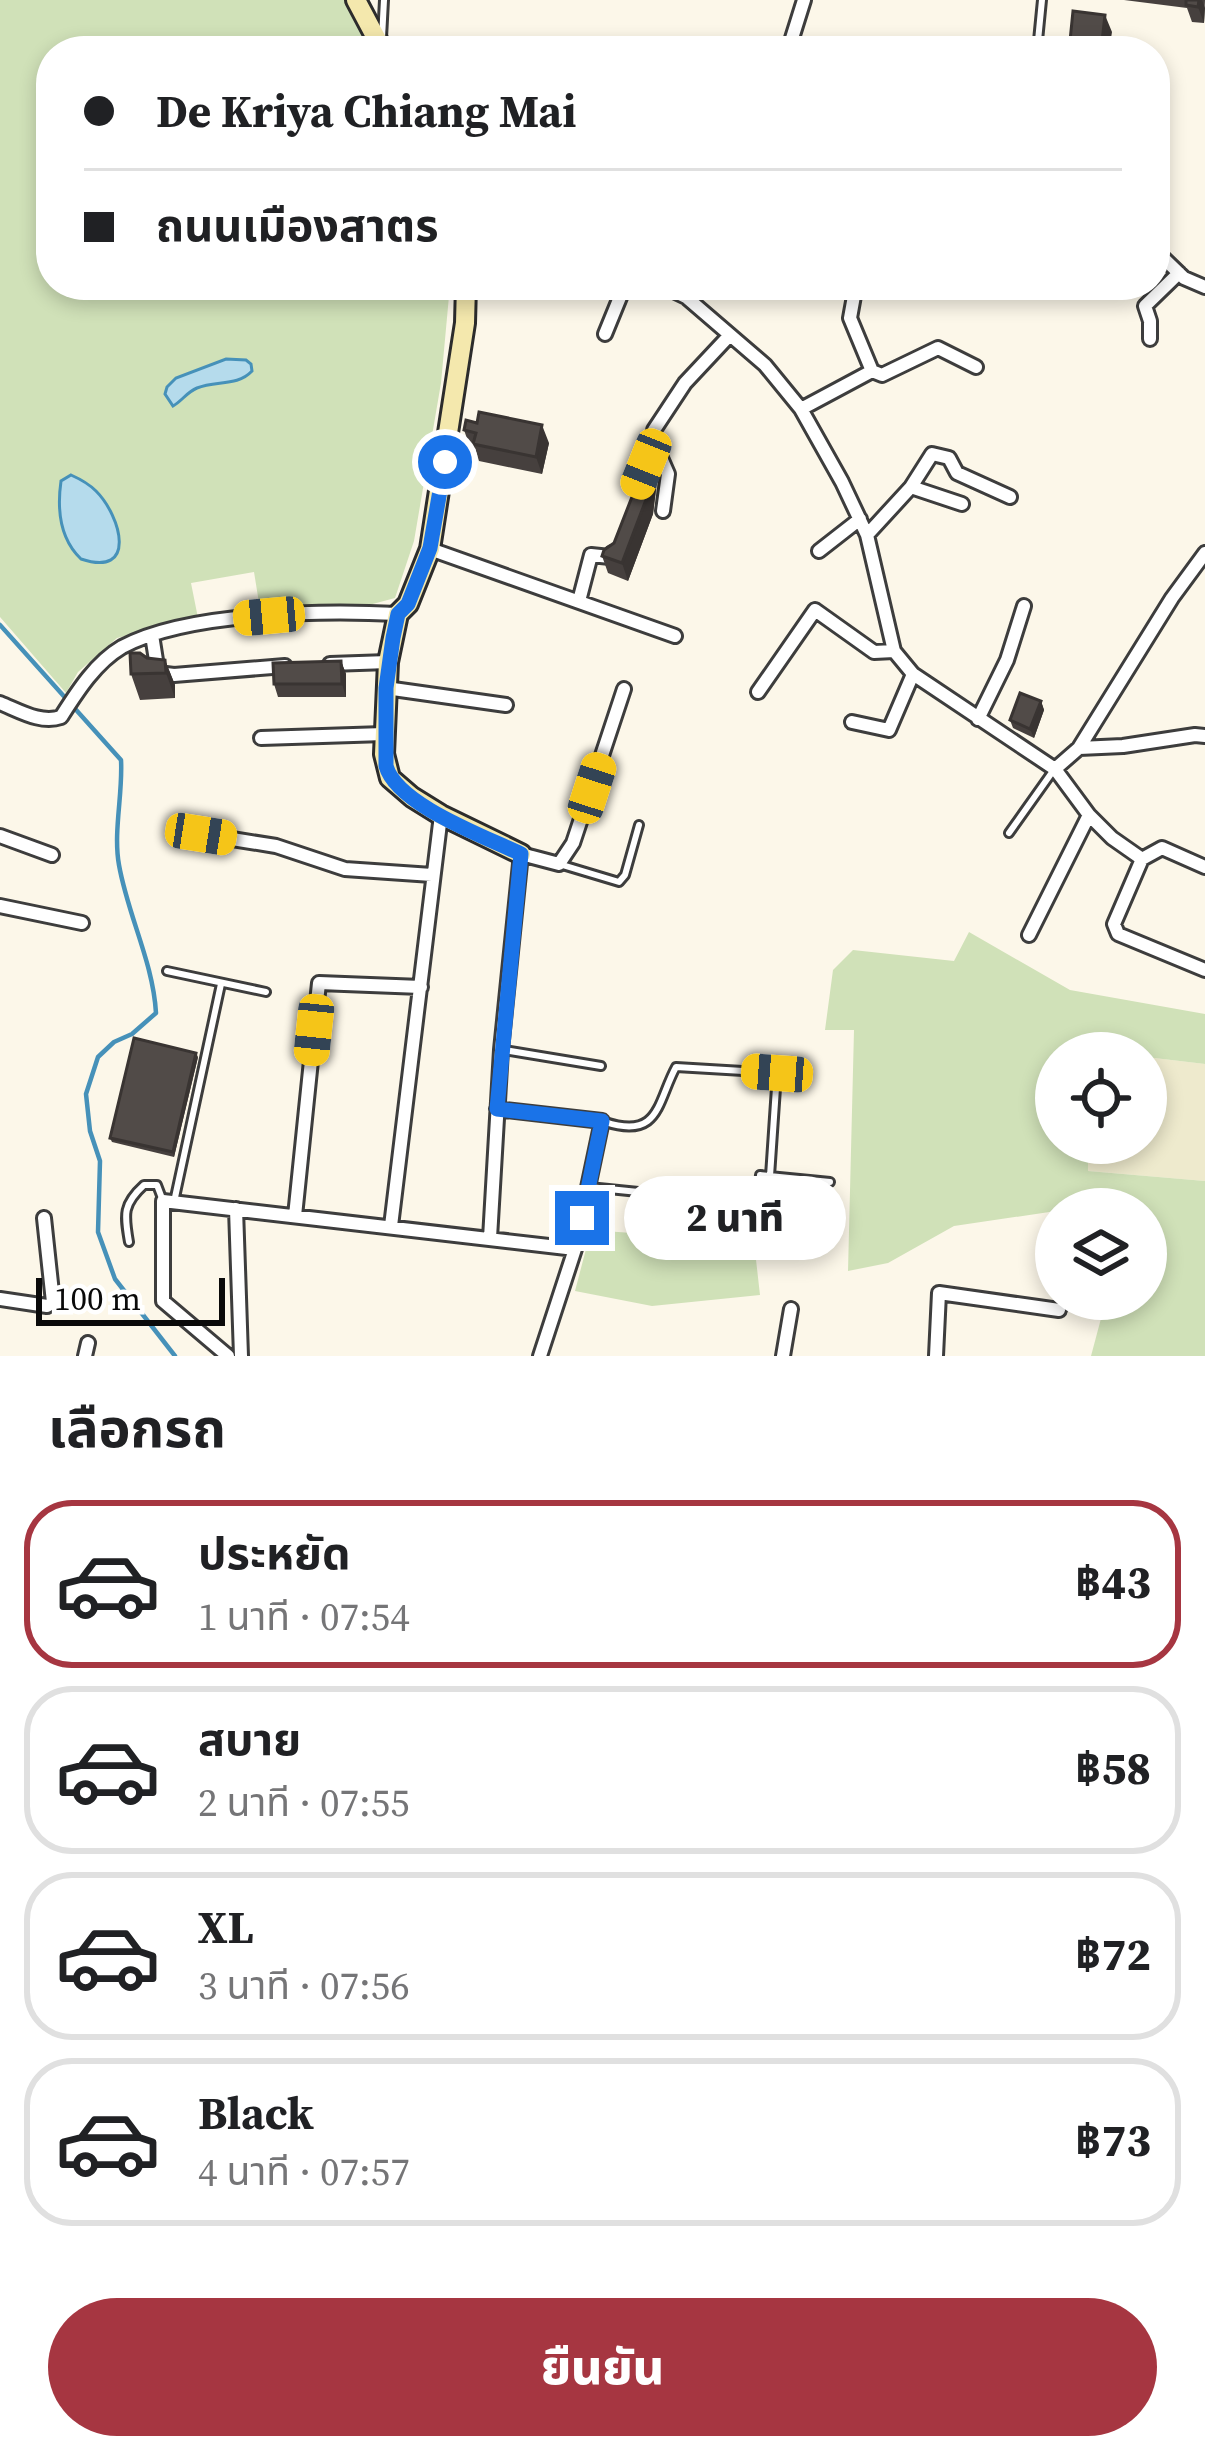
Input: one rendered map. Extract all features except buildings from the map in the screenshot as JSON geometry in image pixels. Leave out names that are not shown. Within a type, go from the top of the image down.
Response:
[{"type":"street","points":[[356,0],[375,36]]},
{"type":"street","points":[[793,36],[804,0]]},
{"type":"street","points":[[1170,264],[1184,278],[1205,287]]},
{"type":"street","points":[[1170,282],[1179,273]]},
{"type":"street","points":[[465,300],[430,548],[408,604],[398,614],[388,662],[384,754],[390,778],[441,815],[521,854],[560,865],[574,843],[624,689]]},
{"type":"street","points":[[605,334],[619,300]]},
{"type":"street","points":[[696,300],[729,336],[765,365],[801,409],[868,535],[893,651],[913,674],[1055,769],[1089,815],[1142,859]]},
{"type":"street","points":[[853,300],[850,318],[872,371],[882,375],[938,348],[976,367]]},
{"type":"street","points":[[1150,339],[1145,306],[1151,300]]},
{"type":"street","points":[[663,512],[668,475],[654,430],[685,383],[729,336]]},
{"type":"street","points":[[801,409],[872,371]]},
{"type":"street","points":[[868,535],[936,454],[951,460],[957,473],[1010,497]]},
{"type":"street","points":[[911,487],[962,504]]},
{"type":"street","points":[[819,551],[860,519]]},
{"type":"street","points":[[579,601],[591,555],[610,557],[617,539]]},
{"type":"street","points":[[430,548],[675,636]]},
{"type":"street","points":[[1055,769],[1079,748],[1205,553]]},
{"type":"street","points":[[978,719],[1007,660],[1024,606]]},
{"type":"street","points":[[758,692],[815,610],[874,652],[893,651]]},
{"type":"street","points":[[0,704],[44,721],[61,717],[103,662],[152,635],[291,614],[398,614]]},
{"type":"street","points":[[152,635],[158,673],[296,665]]},
{"type":"street","points":[[319,664],[388,662]]},
{"type":"street","points":[[852,722],[889,730],[913,674]]},
{"type":"street","points":[[386,688],[506,705]]},
{"type":"street","points":[[261,738],[384,734]]},
{"type":"street","points":[[1079,748],[1205,736]]},
{"type":"street","points":[[392,1226],[441,815]]},
{"type":"street","points":[[1030,935],[1089,815]]},
{"type":"street","points":[[201,834],[276,846],[345,869],[432,875]]},
{"type":"street","points":[[0,836],[52,856]]},
{"type":"street","points":[[1205,867],[1162,848],[1142,859],[1114,924],[1118,934],[1205,970]]},
{"type":"street","points":[[490,1238],[501,1050],[521,854]]},
{"type":"street","points":[[0,906],[82,923]]},
{"type":"street","points":[[295,1216],[320,983],[421,987]]},
{"type":"street","points":[[497,1109],[602,1121],[575,1249],[540,1356]]},
{"type":"street","points":[[228,1356],[163,1301],[168,1201],[575,1249]]},
{"type":"street","points":[[236,1209],[241,1356]]},
{"type":"street","points":[[0,1299],[46,1306],[53,1302],[44,1219]]},
{"type":"street","points":[[936,1356],[939,1293],[1035,1303]]},
{"type":"street","points":[[783,1356],[791,1309]]},
{"type":"lane","points":[[383,36],[384,0]]},
{"type":"lane","points":[[1038,36],[1042,0]]},
{"type":"lane","points":[[1009,833],[1055,769]]},
{"type":"lane","points":[[560,865],[620,882],[639,825]]},
{"type":"lane","points":[[167,971],[266,992]]},
{"type":"lane","points":[[168,1201],[221,984]]},
{"type":"lane","points":[[501,1050],[601,1066]]},
{"type":"lane","points":[[602,1121],[637,1127],[655,1115],[676,1067],[777,1073],[770,1176]]},
{"type":"lane","points":[[758,1204],[760,1175],[830,1182]]},
{"type":"lane","points":[[129,1242],[128,1199],[144,1185],[157,1185],[168,1201]]},
{"type":"lane","points":[[589,1187],[828,1209]]},
{"type":"shaded area","points":[[1167,1059],[1205,1064],[1205,1181],[1088,1171],[1088,1164],[1167,1164]]},
{"type":"green space","points":[[0,0],[348,0],[366,36],[36,36],[36,300],[449,300],[441,383],[414,541],[395,598],[369,605],[260,609],[254,572],[191,583],[198,618],[117,638],[78,672],[66,693],[0,617]]},
{"type":"green space","points":[[969,932],[1070,990],[1205,1014],[1205,1064],[1167,1059],[1167,1032],[1035,1032],[1035,1164],[1088,1164],[1088,1171],[1205,1181],[1205,1356],[1091,1356],[1101,1320],[1167,1320],[1167,1188],[1035,1188],[1035,1214],[954,1226],[888,1263],[848,1271],[854,1030],[825,1030],[833,970],[853,950],[954,961]]},
{"type":"green space","points":[[591,1230],[754,1242],[760,1295],[652,1306],[575,1291]]},
{"type":"water","points":[[226,359],[246,360],[252,371],[240,379],[197,388],[173,406],[165,394],[176,378]]},
{"type":"water","points":[[71,475],[96,491],[112,515],[119,541],[111,560],[81,559],[68,542],[60,492],[61,481]]},
{"type":"waterway","points":[[0,625],[121,760],[119,865],[156,1013],[98,1057],[86,1094],[90,1131],[100,1161],[98,1232],[115,1279],[175,1356]]},
{"type":"route","points":[[445,462],[430,548],[418,585],[398,614],[388,662],[386,766],[390,778],[441,815],[521,854],[497,1109],[602,1121],[582,1218]]}]
